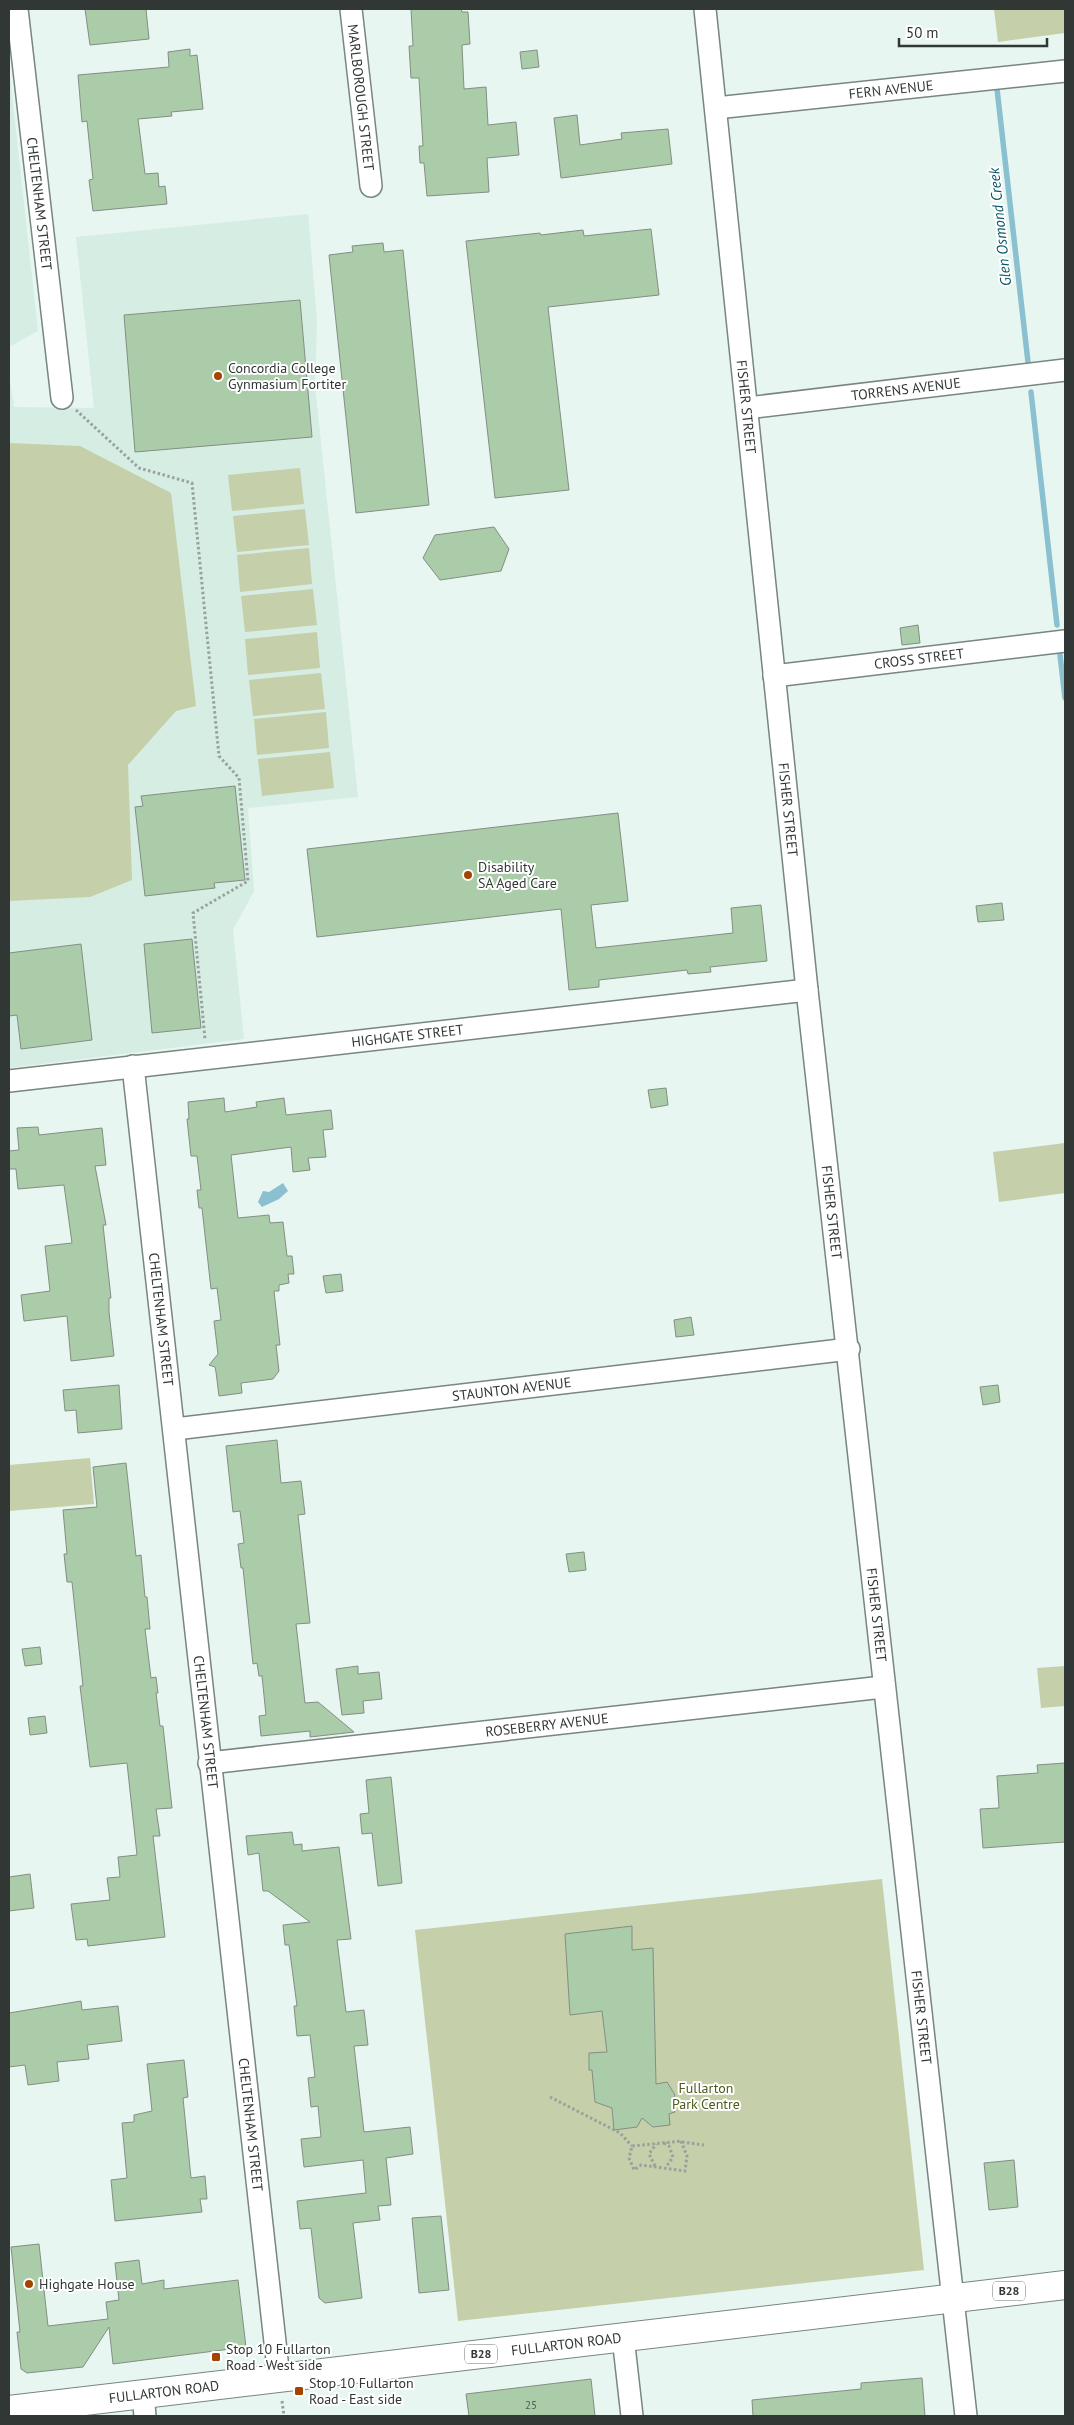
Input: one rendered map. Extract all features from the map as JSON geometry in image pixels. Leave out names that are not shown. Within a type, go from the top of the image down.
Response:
[{"type":"main road","name":"FULLARTON ROAD","points":[[9,2410],[144,2405],[279,2378],[1065,2285]]},
{"type":"street","name":"CHELTENHAM STREET","points":[[17,9],[62,398]]},
{"type":"street","name":"MARLBOROUGH STREET","points":[[351,9],[371,186]]},
{"type":"street","name":"FISHER STREET","points":[[705,9],[807,990],[849,1349],[883,1687],[966,2416]]},
{"type":"street","name":"FERN AVENUE","points":[[716,108],[1065,71]]},
{"type":"street","name":"TORRENS AVENUE","points":[[747,408],[1065,370]]},
{"type":"street","name":"CROSS STREET","points":[[774,676],[1065,641]]},
{"type":"street","name":"HIGHGATE STREET","points":[[9,1081],[807,990]]},
{"type":"street","name":"CHELTENHAM STREET","points":[[133,1066],[175,1429],[209,1763],[279,2378]]},
{"type":"street","name":"STAUNTON AVENUE","points":[[175,1429],[849,1349]]},
{"type":"street","name":"ROSEBERRY AVENUE","points":[[209,1763],[883,1687]]},
{"type":"street","points":[[623,2337],[632,2416]]},
{"type":"path","points":[[62,398],[139,468],[192,483],[218,756],[239,778],[248,881],[193,913],[206,1058]]},
{"type":"path","points":[[550,2096],[620,2133],[632,2146]]},
{"type":"path","points":[[632,2146],[681,2142],[704,2145]]},
{"type":"path","points":[[632,2146],[629,2158],[634,2170],[641,2165],[685,2171],[687,2156],[681,2142]]},
{"type":"path","points":[[663,2143],[669,2146],[673,2157],[665,2168]]},
{"type":"path","points":[[655,2167],[649,2154],[650,2149],[656,2144]]},
{"type":"shaded area","points":[[9,67],[38,331],[9,347]]},
{"type":"shaded area","points":[[308,214],[317,321],[315,385],[358,797],[248,808],[254,891],[233,930],[244,1039],[9,1068],[9,374],[14,407],[94,408],[76,237]]},
{"type":"green space","points":[[994,9],[1065,9],[1065,33],[998,42]]},
{"type":"green space","points":[[9,443],[80,446],[171,493],[196,706],[176,711],[128,765],[132,880],[90,897],[9,901]]},
{"type":"green space","points":[[300,468],[304,504],[232,511],[228,475]]},
{"type":"green space","points":[[305,509],[309,545],[237,552],[233,516]]},
{"type":"green space","points":[[309,548],[312,584],[240,592],[237,555]]},
{"type":"green space","points":[[313,589],[317,625],[245,632],[241,596]]},
{"type":"green space","points":[[317,632],[320,668],[248,675],[245,639]]},
{"type":"green space","points":[[321,673],[325,709],[253,716],[249,680]]},
{"type":"green space","points":[[326,712],[329,748],[257,755],[254,719]]},
{"type":"green space","points":[[330,752],[334,788],[262,796],[258,759]]},
{"type":"green space","points":[[1065,1143],[1065,1193],[999,1202],[993,1152]]},
{"type":"green space","points":[[90,1458],[94,1504],[9,1511],[9,1465]]},
{"type":"green space","points":[[1065,1666],[1065,1706],[1041,1708],[1037,1668]]},
{"type":"green space","name":"Fullarton Park Centre","points":[[882,1879],[924,2270],[458,2321],[415,1930]]},
{"type":"water","points":[[283,1183],[288,1191],[279,1199],[262,1207],[258,1202],[263,1191],[269,1192]]},
{"type":"building","points":[[85,9],[146,9],[149,39],[90,45]]},
{"type":"building","points":[[411,9],[461,9],[462,12],[468,12],[470,44],[462,45],[464,89],[486,87],[488,125],[516,122],[519,155],[487,158],[489,192],[427,196],[424,163],[420,163],[419,146],[423,146],[419,78],[411,78],[409,46],[413,46]]},
{"type":"building","points":[[190,49],[190,56],[197,55],[203,109],[171,112],[172,116],[138,119],[145,174],[158,173],[159,187],[165,186],[167,204],[93,211],[89,180],[93,179],[87,121],[82,122],[78,75],[169,67],[168,52]]},
{"type":"building","points":[[537,50],[539,67],[522,69],[520,52]]},
{"type":"building","points":[[577,115],[580,145],[622,139],[621,133],[668,129],[672,164],[561,178],[554,118]]},
{"type":"building","points":[[651,229],[659,295],[548,307],[569,490],[495,498],[466,241],[583,230],[584,236]]},
{"type":"building","points":[[383,243],[384,252],[403,250],[429,505],[356,513],[329,255],[353,252],[352,246]]},
{"type":"building","name":"Concordia College Gynmasium Fortiter","points":[[300,300],[312,437],[135,452],[124,315]]},
{"type":"building","points":[[494,527],[509,549],[501,571],[440,580],[423,558],[435,535]]},
{"type":"building","points":[[918,625],[920,643],[902,645],[900,628]]},
{"type":"building","points":[[235,786],[245,880],[214,883],[215,888],[145,896],[135,807],[143,806],[141,796]]},
{"type":"building","name":"Disability SA Aged Care","points":[[618,813],[628,901],[591,905],[596,948],[733,933],[731,908],[761,905],[767,961],[710,967],[711,972],[688,974],[687,970],[599,980],[599,987],[569,990],[561,909],[317,937],[307,849]]},
{"type":"building","points":[[1002,903],[1004,920],[978,922],[976,906]]},
{"type":"building","points":[[192,939],[201,1028],[152,1033],[144,944]]},
{"type":"building","points":[[81,944],[92,1040],[21,1049],[17,1015],[9,1016],[9,953]]},
{"type":"building","points":[[666,1088],[668,1105],[651,1108],[648,1090]]},
{"type":"building","points":[[224,1098],[225,1112],[257,1107],[256,1102],[284,1098],[286,1115],[331,1110],[333,1129],[323,1130],[326,1157],[308,1158],[310,1170],[293,1172],[291,1147],[231,1155],[238,1218],[269,1215],[270,1223],[283,1222],[287,1256],[292,1256],[294,1274],[288,1274],[289,1283],[279,1285],[279,1291],[274,1291],[280,1345],[276,1345],[279,1371],[273,1379],[241,1383],[242,1393],[219,1396],[215,1367],[209,1365],[218,1354],[214,1321],[221,1320],[217,1288],[211,1289],[202,1208],[199,1208],[197,1190],[201,1190],[197,1156],[191,1156],[187,1119],[189,1119],[188,1102]]},
{"type":"building","points":[[38,1127],[39,1135],[102,1128],[106,1165],[95,1166],[106,1225],[103,1225],[111,1298],[109,1298],[109,1312],[114,1356],[71,1361],[67,1316],[24,1321],[21,1295],[50,1291],[45,1246],[72,1243],[64,1185],[18,1189],[16,1169],[9,1169],[9,1151],[19,1150],[17,1128]]},
{"type":"building","points":[[341,1274],[343,1291],[326,1293],[323,1276]]},
{"type":"building","points":[[691,1317],[694,1335],[676,1337],[674,1320]]},
{"type":"building","points":[[119,1385],[122,1429],[78,1433],[76,1410],[65,1411],[63,1390]]},
{"type":"building","points":[[998,1385],[1000,1402],[983,1405],[980,1387]]},
{"type":"building","points":[[277,1440],[281,1483],[301,1481],[305,1514],[298,1515],[310,1623],[296,1624],[305,1703],[318,1702],[354,1732],[310,1737],[310,1731],[261,1736],[259,1716],[266,1715],[262,1676],[259,1676],[257,1663],[253,1664],[243,1568],[241,1568],[238,1544],[244,1543],[240,1511],[233,1512],[226,1446]]},
{"type":"building","points":[[126,1463],[136,1556],[141,1555],[145,1597],[147,1597],[150,1629],[145,1629],[151,1678],[156,1677],[160,1726],[163,1726],[172,1808],[156,1809],[160,1836],[153,1836],[165,1937],[88,1946],[87,1939],[76,1940],[71,1904],[110,1900],[107,1878],[120,1877],[118,1857],[137,1855],[127,1763],[90,1767],[80,1686],[83,1686],[72,1582],[67,1582],[64,1554],[67,1554],[63,1510],[97,1507],[93,1467]]},
{"type":"building","points":[[584,1552],[586,1570],[569,1572],[566,1554]]},
{"type":"building","points":[[40,1647],[42,1664],[25,1666],[22,1649]]},
{"type":"building","points":[[358,1666],[358,1674],[379,1672],[382,1699],[363,1701],[364,1713],[342,1715],[336,1669]]},
{"type":"building","points":[[45,1716],[47,1733],[30,1735],[28,1718]]},
{"type":"building","points":[[1065,1763],[1065,1842],[983,1848],[980,1809],[999,1808],[997,1776],[1038,1773],[1037,1765]]},
{"type":"building","points":[[391,1777],[402,1883],[378,1886],[372,1833],[362,1834],[360,1814],[369,1813],[366,1780]]},
{"type":"building","points":[[292,1832],[294,1845],[302,1844],[302,1851],[339,1847],[351,1939],[337,1940],[346,2012],[364,2010],[368,2045],[354,2046],[364,2132],[410,2127],[413,2154],[386,2158],[391,2205],[378,2206],[380,2220],[353,2223],[362,2298],[325,2303],[319,2298],[311,2228],[300,2229],[297,2201],[366,2193],[363,2160],[304,2167],[301,2139],[321,2137],[318,2106],[311,2107],[308,2078],[315,2077],[310,2035],[297,2036],[294,2006],[297,2006],[289,1945],[285,1945],[283,1925],[310,1922],[268,1891],[263,1891],[259,1853],[248,1855],[246,1836]]},
{"type":"building","points":[[30,1874],[34,1908],[9,1911],[9,1877]]},
{"type":"building","points":[[632,1926],[632,1950],[653,1948],[656,2084],[667,2082],[675,2095],[672,2101],[675,2112],[669,2114],[670,2125],[653,2127],[642,2118],[637,2127],[614,2130],[612,2108],[595,2102],[592,2070],[589,2070],[589,2053],[607,2052],[602,2011],[570,2015],[565,1934]]},
{"type":"building","points":[[81,2001],[82,2010],[118,2006],[122,2041],[87,2045],[89,2059],[57,2062],[59,2081],[28,2085],[25,2065],[9,2067],[9,2013]]},
{"type":"building","points":[[184,2060],[188,2097],[183,2098],[191,2178],[205,2176],[207,2199],[200,2199],[202,2212],[115,2221],[111,2180],[127,2178],[122,2123],[134,2122],[134,2115],[152,2111],[147,2064]]},
{"type":"building","points":[[1014,2160],[1018,2207],[989,2210],[984,2163]]},
{"type":"building","points":[[441,2216],[449,2290],[419,2293],[412,2218]]},
{"type":"building","points":[[39,2244],[48,2326],[108,2319],[106,2302],[119,2300],[115,2263],[139,2260],[142,2284],[164,2280],[164,2289],[238,2280],[246,2347],[113,2364],[109,2327],[83,2367],[27,2373],[21,2369],[17,2332],[20,2332],[11,2247]]},
{"type":"building","points":[[922,2378],[925,2416],[753,2416],[752,2400],[861,2389],[861,2383]]},
{"type":"building","points":[[591,2379],[595,2416],[469,2416],[466,2394]]},
{"type":"waterway","name":"Glen Osmond Creek","points":[[997,89],[1028,362]]},
{"type":"waterway","name":"Glen Osmond Creek","points":[[1031,392],[1057,625]]},
{"type":"waterway","name":"Glen Osmond Creek","points":[[1060,655],[1065,698]]},
{"type":"place","name":"Concordia College Gynmasium Fortiter","points":[[218,376]]},
{"type":"place","name":"Disability SA Aged Care","points":[[468,875]]},
{"type":"place","name":"Highgate House","points":[[29,2284]]},
{"type":"place","name":"Stop 10 Fullarton Road - West side","points":[[216,2357]]},
{"type":"place","name":"Stop 10 Fullarton Road - East side","points":[[299,2391]]}]
